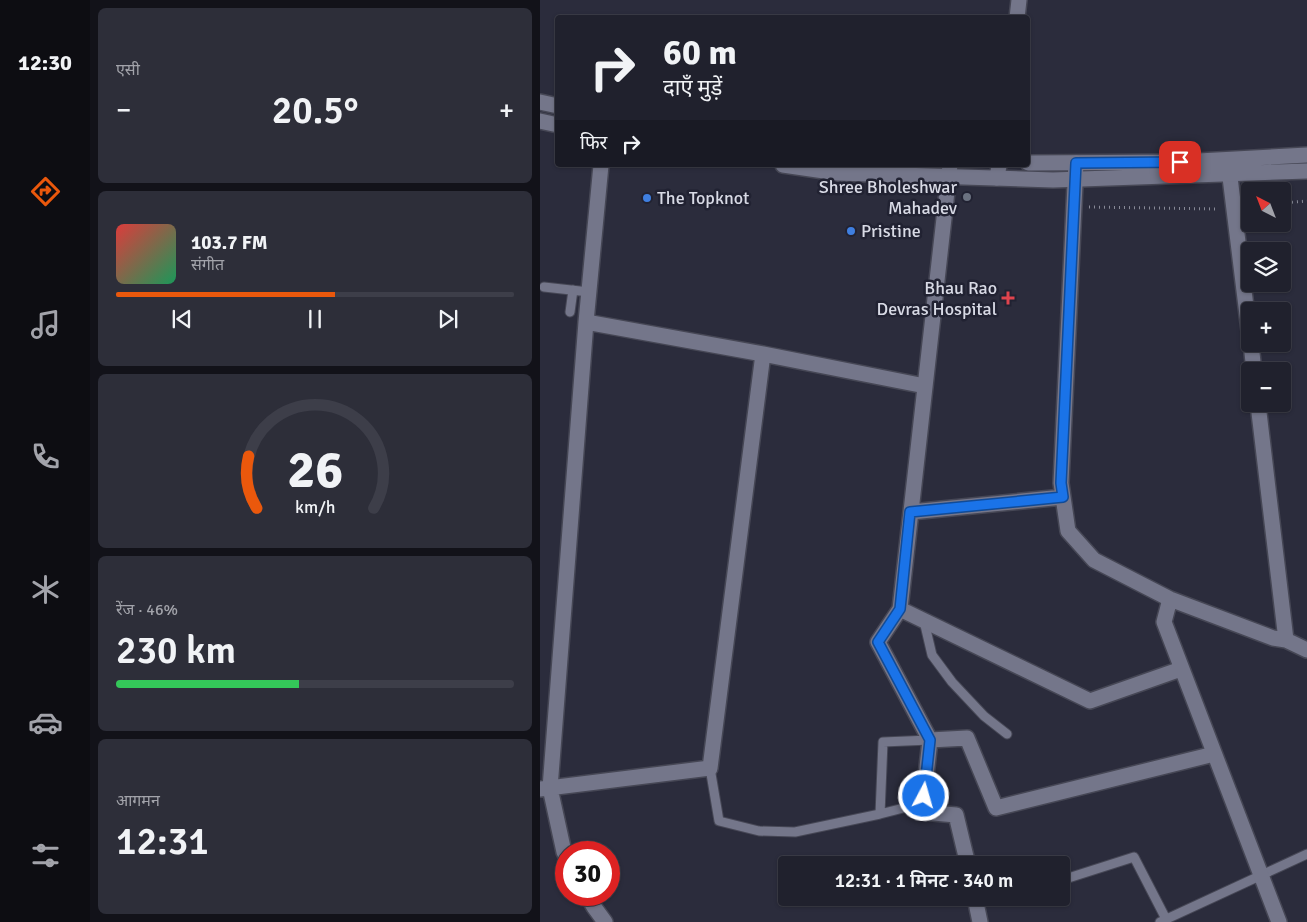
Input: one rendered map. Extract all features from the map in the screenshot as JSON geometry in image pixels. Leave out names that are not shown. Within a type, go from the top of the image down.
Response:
[{"type":"street","points":[[1017,15],[1019,0]]},
{"type":"street","points":[[540,102],[555,105]]},
{"type":"street","points":[[540,121],[555,124]]},
{"type":"street","points":[[797,167],[838,173],[998,172],[1053,180],[1075,180],[1229,167],[1307,155]]},
{"type":"street","points":[[1030,163],[1180,162],[1229,167],[1307,171]]},
{"type":"street","points":[[1076,163],[1061,483],[1068,531],[1094,560],[1170,599],[1273,638],[1286,640],[1307,650]]},
{"type":"street","points":[[561,841],[545,789],[601,167]]},
{"type":"street","points":[[1229,167],[1245,302]]},
{"type":"street","points":[[949,171],[900,609],[878,642],[930,740],[922,812],[956,815],[966,856]]},
{"type":"street","points":[[586,320],[925,386]]},
{"type":"street","points":[[545,789],[710,768],[763,354]]},
{"type":"street","points":[[1259,412],[1286,640]]},
{"type":"street","points":[[910,512],[1063,497]]},
{"type":"street","points":[[1170,599],[1164,622],[1278,922]]},
{"type":"street","points":[[900,609],[1090,701],[1181,669]]},
{"type":"street","points":[[930,740],[967,738],[996,808],[1214,754]]},
{"type":"street","points":[[593,906],[605,922]]},
{"type":"street","points":[[977,906],[980,922]]},
{"type":"lane","points":[[544,287],[589,292]]},
{"type":"lane","points":[[573,290],[570,314],[586,320]]},
{"type":"lane","points":[[924,621],[932,654],[937,662],[952,682],[984,716],[1007,734]]},
{"type":"lane","points":[[880,814],[883,742],[930,740]]},
{"type":"lane","points":[[710,768],[719,821],[759,831],[795,832],[923,803]]},
{"type":"lane","points":[[1070,877],[1134,857],[1163,921],[1307,854]]},
{"type":"path","points":[[1291,202],[1307,200]]},
{"type":"path","points":[[1074,207],[1234,209]]},
{"type":"place","name":"Shree Bholeshwar Mahadev","points":[[967,197]]},
{"type":"place","name":"The Topknot","points":[[647,198]]},
{"type":"place","name":"Pristine","points":[[851,231]]},
{"type":"place","name":"Bhau Rao Devras Hospital","points":[[1008,298]]},
{"type":"route","points":[[924,796],[930,740],[878,642],[900,609],[910,512],[1063,497],[1061,483],[1076,163],[1180,162]]}]
